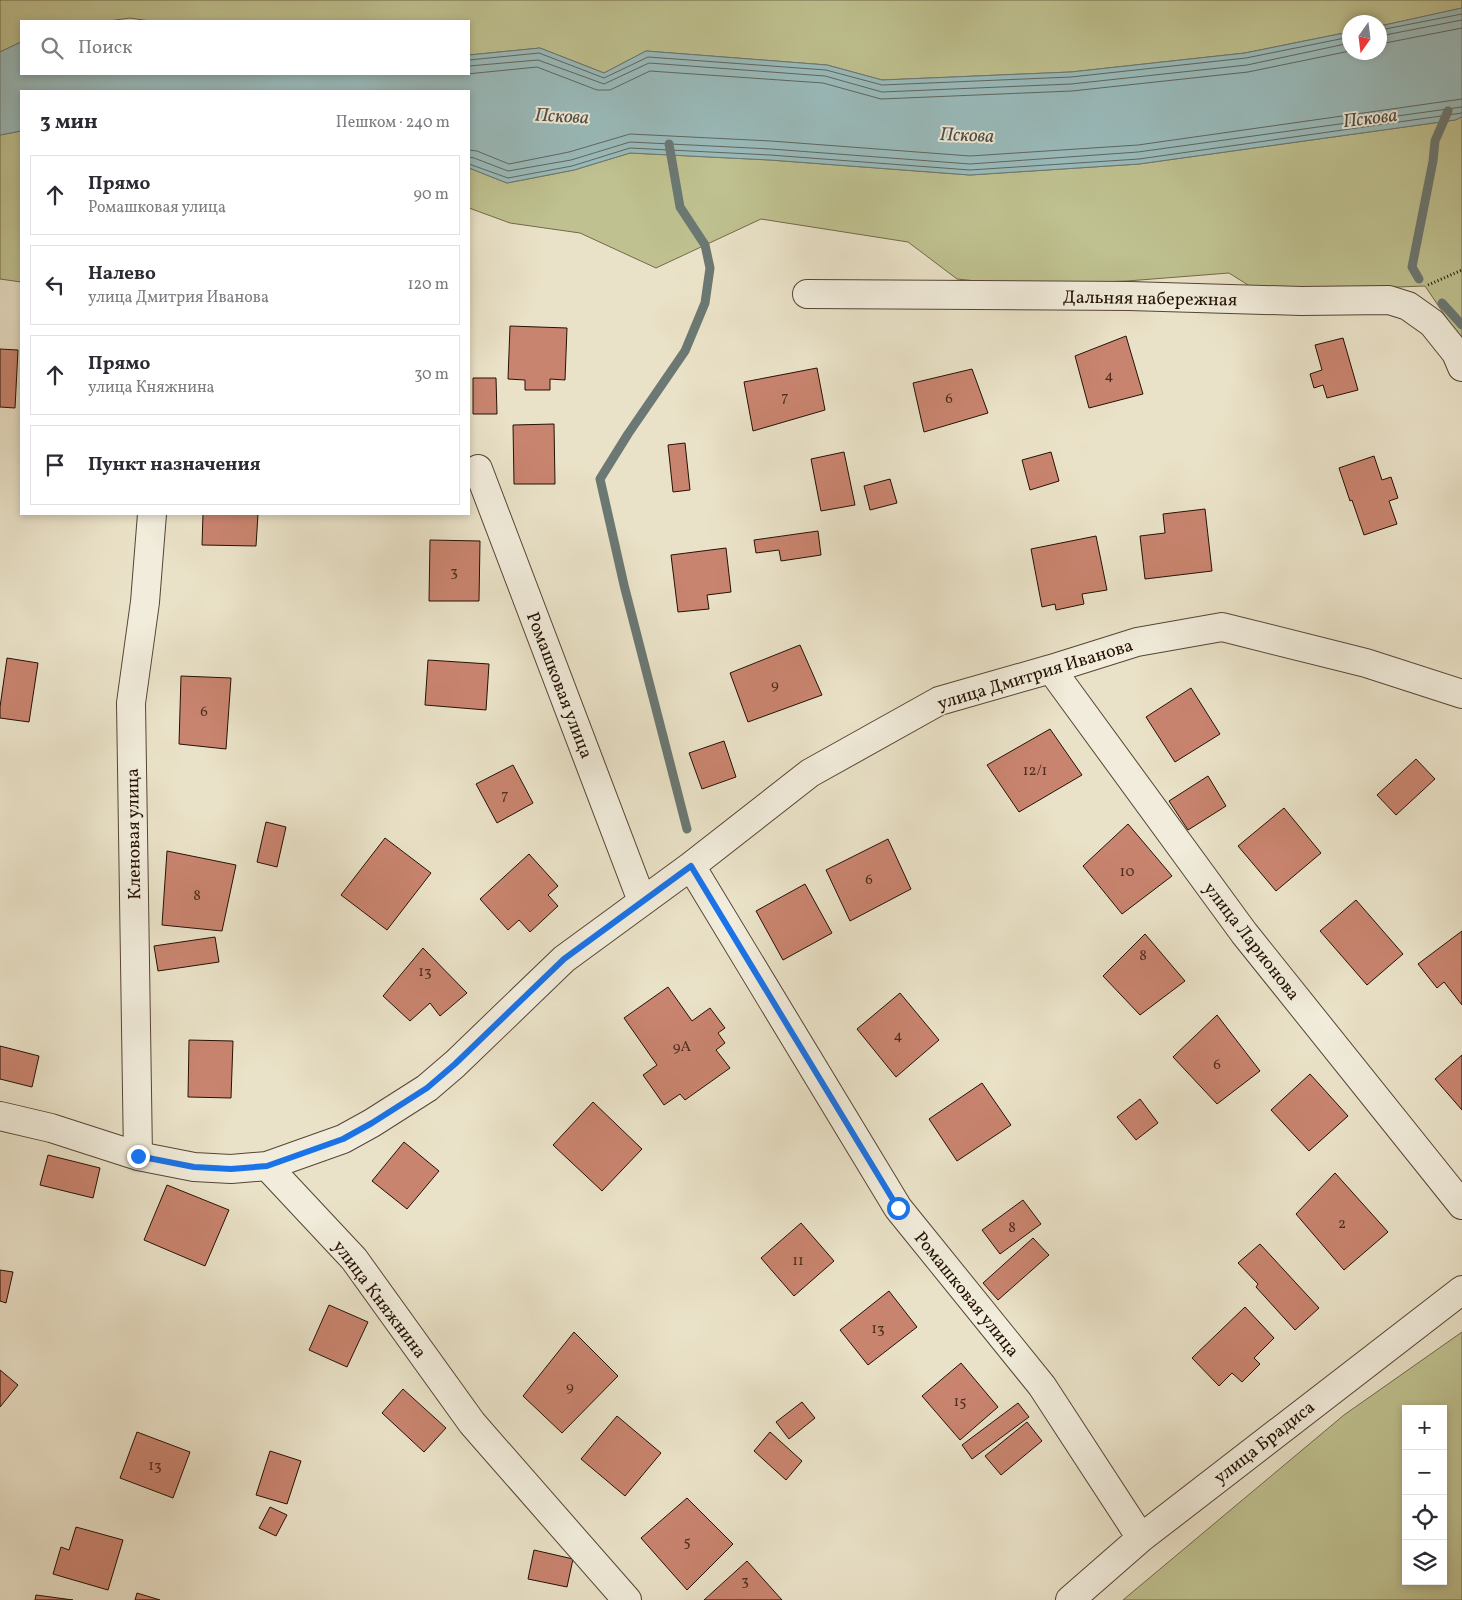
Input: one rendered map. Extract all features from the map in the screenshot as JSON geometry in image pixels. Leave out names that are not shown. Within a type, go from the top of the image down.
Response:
[{"type":"street","name":"Дальняя набережная","points":[[807,294],[1129,296],[1301,301],[1389,300],[1408,306],[1432,322],[1456,353],[1462,367]]},
{"type":"street","name":"Ромашковая улица","points":[[478,469],[642,901]]},
{"type":"street","name":"Кленовая улица","points":[[138,1156],[131,703],[145,602],[152,515]]},
{"type":"street","name":"улица Дмитрия Иванова","points":[[267,1166],[343,1139],[427,1088],[455,1064],[564,959],[691,866],[810,774],[939,702],[1137,642],[1222,627],[1366,663],[1462,694]]},
{"type":"street","name":"улица Ларионова","points":[[1051,669],[1244,933],[1462,1205]]},
{"type":"street","name":"Ромашковая улица","points":[[691,866],[898,1208],[1042,1386],[1141,1538]]},
{"type":"street","points":[[0,1116],[51,1128],[138,1156],[194,1167],[231,1169],[267,1166]]},
{"type":"street","name":"улица Княжнина","points":[[267,1166],[354,1259],[472,1423],[627,1600]]},
{"type":"street","name":"улица Брадиса","points":[[1070,1600],[1141,1538],[1462,1290]]},
{"type":"green space","points":[[0,0],[1462,0],[1462,8],[1387,24],[1387,15],[1342,15],[1342,33],[1245,53],[1071,72],[882,80],[827,65],[646,51],[604,73],[540,48],[470,55],[470,20],[143,20],[130,18],[115,20],[20,20],[20,42],[0,52]]},
{"type":"green space","points":[[1462,117],[1462,344],[1425,286],[1259,292],[1229,273],[1127,281],[1015,285],[957,279],[908,242],[761,219],[656,268],[580,233],[510,223],[470,208],[470,168],[507,183],[574,170],[630,153],[770,160],[970,175],[1139,164],[1455,120]]},
{"type":"green space","points":[[20,131],[20,282],[0,279],[0,135]]},
{"type":"green space","points":[[1462,1332],[1462,1600],[1123,1600],[1344,1415]]},
{"type":"water","name":"Пскова","points":[[1462,8],[1462,117],[1455,120],[1139,164],[970,175],[770,160],[630,153],[574,170],[507,183],[470,168],[470,90],[20,90],[20,131],[0,135],[0,52],[20,42],[20,75],[470,75],[470,55],[540,48],[604,73],[646,51],[827,65],[882,80],[1071,72],[1245,53],[1342,33],[1342,60],[1387,60],[1387,24]]},
{"type":"building","points":[[510,326],[567,328],[565,380],[550,379],[550,390],[525,390],[525,380],[508,379]]},
{"type":"building","points":[[1126,336],[1143,394],[1089,408],[1075,356]]},
{"type":"building","points":[[1343,338],[1358,390],[1327,398],[1323,385],[1314,388],[1310,374],[1322,370],[1315,345]]},
{"type":"building","points":[[0,349],[18,350],[15,408],[0,407]]},
{"type":"building","points":[[817,368],[825,410],[753,431],[744,382]]},
{"type":"building","points":[[972,369],[988,413],[924,432],[913,383]]},
{"type":"building","points":[[473,378],[496,378],[497,414],[473,414]]},
{"type":"building","points":[[554,424],[555,484],[514,484],[513,425]]},
{"type":"building","points":[[685,443],[690,490],[673,492],[668,445]]},
{"type":"building","points":[[844,452],[855,505],[821,511],[811,459]]},
{"type":"building","points":[[1051,452],[1059,481],[1030,490],[1022,460]]},
{"type":"building","points":[[1374,456],[1382,480],[1391,477],[1398,498],[1389,501],[1397,524],[1364,535],[1339,468]]},
{"type":"building","points":[[890,479],[897,503],[870,510],[864,486]]},
{"type":"building","points":[[1205,509],[1212,571],[1145,579],[1140,536],[1165,533],[1163,514]]},
{"type":"building","points":[[203,515],[258,515],[256,546],[202,545]]},
{"type":"building","points":[[818,531],[821,555],[781,561],[779,550],[756,553],[754,540]]},
{"type":"building","points":[[1096,536],[1107,590],[1082,594],[1084,604],[1056,610],[1055,604],[1042,607],[1031,549]]},
{"type":"building","points":[[430,540],[480,541],[479,601],[429,601]]},
{"type":"building","points":[[726,548],[731,592],[707,595],[709,609],[678,612],[671,555]]},
{"type":"building","points":[[800,645],[822,695],[748,722],[730,673]]},
{"type":"building","points":[[7,658],[38,663],[29,722],[0,718]]},
{"type":"building","points":[[428,660],[489,664],[486,710],[425,705]]},
{"type":"building","points":[[181,676],[231,678],[226,749],[179,744]]},
{"type":"building","points":[[1191,688],[1220,734],[1175,762],[1146,717]]},
{"type":"building","points":[[1050,729],[1082,775],[1019,812],[987,765]]},
{"type":"building","points":[[724,741],[736,777],[702,789],[689,753]]},
{"type":"building","points":[[1416,759],[1435,779],[1396,815],[1377,795]]},
{"type":"building","points":[[513,765],[533,803],[497,823],[476,784]]},
{"type":"building","points":[[1208,776],[1226,806],[1188,830],[1169,801]]},
{"type":"building","points":[[1284,808],[1321,853],[1276,891],[1238,846]]},
{"type":"building","points":[[266,822],[286,827],[277,867],[257,862]]},
{"type":"building","points":[[1128,824],[1172,876],[1122,914],[1083,866]]},
{"type":"building","points":[[385,838],[431,873],[387,930],[341,895]]},
{"type":"building","points":[[888,839],[911,889],[850,921],[826,870]]},
{"type":"building","points":[[167,851],[236,865],[222,931],[162,925]]},
{"type":"building","points":[[529,854],[558,886],[548,895],[558,906],[530,932],[519,920],[508,930],[480,899]]},
{"type":"building","points":[[805,884],[832,933],[783,960],[756,911]]},
{"type":"building","points":[[1356,900],[1403,954],[1367,985],[1320,931]]},
{"type":"building","points":[[1462,931],[1462,1005],[1444,982],[1437,988],[1418,964]]},
{"type":"building","points":[[1145,934],[1185,981],[1140,1015],[1103,976]]},
{"type":"building","points":[[215,937],[219,962],[158,971],[154,946]]},
{"type":"building","points":[[423,948],[467,993],[440,1016],[430,1003],[410,1021],[383,996]]},
{"type":"building","points":[[668,987],[692,1021],[710,1008],[725,1028],[718,1033],[725,1043],[716,1050],[730,1068],[685,1100],[680,1094],[664,1105],[643,1075],[657,1065],[624,1018]]},
{"type":"building","points":[[900,993],[939,1040],[896,1077],[857,1029]]},
{"type":"building","points":[[1217,1015],[1260,1071],[1217,1104],[1173,1057]]},
{"type":"building","points":[[189,1040],[233,1041],[231,1098],[188,1097]]},
{"type":"building","points":[[0,1046],[39,1056],[32,1087],[0,1079]]},
{"type":"building","points":[[1462,1055],[1462,1110],[1435,1079]]},
{"type":"building","points":[[1310,1074],[1348,1116],[1309,1151],[1271,1110]]},
{"type":"building","points":[[982,1083],[1011,1125],[957,1161],[929,1119]]},
{"type":"building","points":[[1140,1099],[1158,1123],[1136,1140],[1117,1117]]},
{"type":"building","points":[[593,1102],[642,1149],[602,1191],[553,1145]]},
{"type":"building","points":[[404,1142],[439,1171],[407,1209],[372,1181]]},
{"type":"building","points":[[48,1155],[100,1168],[93,1198],[40,1185]]},
{"type":"building","points":[[1335,1173],[1388,1232],[1344,1270],[1296,1214]]},
{"type":"building","points":[[167,1185],[229,1210],[205,1266],[144,1240]]},
{"type":"building","points":[[1023,1200],[1041,1224],[1000,1254],[982,1230]]},
{"type":"building","points":[[801,1223],[834,1261],[794,1296],[761,1258]]},
{"type":"building","points":[[1033,1238],[1049,1255],[998,1300],[983,1283]]},
{"type":"building","points":[[1260,1244],[1319,1308],[1295,1330],[1256,1287],[1258,1284],[1238,1263]]},
{"type":"building","points":[[0,1270],[13,1272],[6,1303],[0,1301]]},
{"type":"building","points":[[889,1291],[917,1327],[868,1365],[840,1330]]},
{"type":"building","points":[[329,1305],[368,1322],[347,1367],[309,1350]]},
{"type":"building","points":[[1245,1307],[1274,1338],[1254,1358],[1260,1364],[1242,1382],[1232,1373],[1219,1386],[1192,1358]]},
{"type":"building","points":[[574,1332],[618,1376],[562,1433],[523,1396]]},
{"type":"building","points":[[961,1363],[998,1407],[960,1440],[922,1396]]},
{"type":"building","points":[[0,1370],[18,1385],[0,1407]]},
{"type":"building","points":[[403,1389],[446,1428],[424,1452],[382,1413]]},
{"type":"building","points":[[802,1402],[815,1418],[789,1439],[776,1422]]},
{"type":"building","points":[[1018,1403],[1029,1417],[972,1459],[962,1445]]},
{"type":"building","points":[[617,1416],[661,1453],[625,1496],[581,1459]]},
{"type":"building","points":[[1027,1422],[1042,1441],[1001,1475],[985,1456]]},
{"type":"building","points":[[137,1432],[190,1452],[173,1498],[120,1478]]},
{"type":"building","points":[[770,1432],[802,1461],[786,1480],[754,1451]]},
{"type":"building","points":[[270,1451],[301,1461],[287,1504],[256,1495]]},
{"type":"building","points":[[687,1498],[733,1544],[687,1590],[641,1538]]},
{"type":"building","points":[[270,1507],[287,1515],[276,1536],[259,1528]]},
{"type":"building","points":[[76,1527],[123,1540],[108,1590],[53,1574],[61,1547],[69,1550]]},
{"type":"building","points":[[534,1550],[573,1559],[567,1587],[528,1579]]},
{"type":"building","points":[[747,1561],[782,1600],[704,1600]]},
{"type":"building","points":[[137,1593],[160,1600],[135,1600]]},
{"type":"building","points":[[36,1595],[73,1600],[35,1600]]},
{"type":"waterway","points":[[1419,279],[1412,267],[1433,161],[1435,141],[1448,111]]},
{"type":"waterway","points":[[669,144],[680,207],[705,245],[710,268],[705,303],[685,351],[628,434],[600,479],[624,585],[687,829]]},
{"type":"waterway","points":[[1442,303],[1462,325]]},
{"type":"route","points":[[138,1156],[194,1167],[231,1169],[267,1166],[343,1139],[427,1088],[455,1064],[564,959],[691,866],[898,1208]]}]
